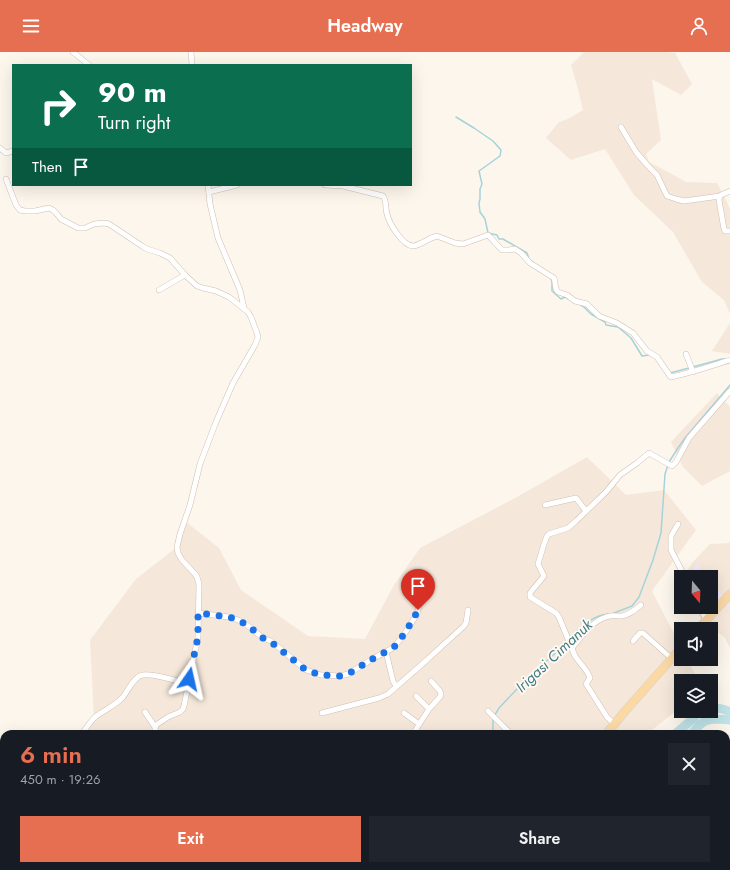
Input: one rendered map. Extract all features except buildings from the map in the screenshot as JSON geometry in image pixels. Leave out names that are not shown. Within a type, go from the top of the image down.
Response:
[{"type":"main road","points":[[706,620],[730,594]]},
{"type":"main road","points":[[609,730],[674,655]]},
{"type":"street","points":[[73,52],[88,64]]},
{"type":"street","points":[[191,52],[192,64]]},
{"type":"street","points":[[621,127],[636,152],[657,175],[667,196],[684,201],[720,196],[730,192]]},
{"type":"street","points":[[0,148],[6,153],[12,151]]},
{"type":"street","points":[[6,179],[16,205],[20,210],[35,211],[49,208],[53,210],[61,219],[78,228],[85,228],[94,224],[110,224],[147,249],[170,258],[185,275],[198,286],[216,291],[229,297],[244,308],[251,317],[258,337],[233,383],[216,422],[200,464],[190,505],[180,534],[177,547],[178,553],[182,560],[195,574],[199,584],[198,637],[188,684],[187,697],[183,709],[180,712],[162,720],[155,727]]},
{"type":"street","points":[[208,186],[218,238],[240,290],[244,308]]},
{"type":"street","points":[[209,192],[233,186]]},
{"type":"street","points":[[347,186],[383,196],[386,200],[386,214],[394,229],[406,244],[411,246],[437,236],[455,244],[463,244],[488,235],[502,250],[515,249],[522,253],[530,263],[554,278],[555,286],[558,292],[567,295],[575,301],[587,304],[602,318],[617,323],[633,333],[647,351],[657,358],[671,377],[693,372],[730,360]]},
{"type":"street","points":[[720,196],[724,229],[725,231],[730,231]]},
{"type":"street","points":[[159,290],[185,275]]},
{"type":"street","points":[[686,354],[693,372]]},
{"type":"street","points":[[614,724],[607,717],[586,684],[590,678],[589,675],[585,667],[575,656],[559,617],[556,613],[530,597],[530,593],[544,576],[538,564],[544,544],[549,534],[568,528],[606,492],[620,475],[649,452],[672,466],[695,431],[730,391]]},
{"type":"street","points":[[545,505],[576,498],[586,511]]},
{"type":"street","points":[[678,524],[671,536],[671,550],[681,570]]},
{"type":"street","points":[[198,613],[229,617],[238,620],[271,642],[306,670],[321,675],[340,676],[348,674],[386,652],[395,646],[405,633],[418,610],[422,586],[419,572]]},
{"type":"street","points":[[572,646],[589,627],[596,622],[609,616],[622,616],[641,606]]},
{"type":"street","points":[[322,712],[352,706],[388,694],[463,627],[466,623],[468,610]]},
{"type":"street","points":[[703,614],[706,620]]},
{"type":"street","points":[[633,641],[640,633],[643,633],[671,658]]},
{"type":"street","points":[[386,652],[393,681],[396,686]]},
{"type":"street","points":[[85,730],[96,717],[116,704],[123,697],[136,678],[144,674],[188,684]]},
{"type":"street","points":[[415,730],[441,694],[431,681]]},
{"type":"street","points":[[416,696],[429,709]]},
{"type":"street","points":[[145,712],[155,730]]},
{"type":"street","points":[[488,712],[507,730]]},
{"type":"street","points":[[404,713],[419,724]]},
{"type":"shaded area","points":[[584,52],[675,53],[692,84],[681,95],[652,79],[661,140],[646,154],[649,162],[686,182],[717,183],[725,198],[730,210],[730,314],[724,300],[702,282],[673,232],[634,195],[605,149],[571,160],[546,138],[559,122],[568,119],[583,110],[571,65]]},
{"type":"shaded area","points":[[730,323],[730,354],[712,351]]},
{"type":"shaded area","points":[[717,393],[730,407],[730,471],[702,486],[683,467],[671,442]]},
{"type":"shaded area","points":[[587,457],[626,495],[664,490],[696,530],[652,591],[674,633],[674,666],[691,666],[695,674],[674,674],[674,713],[652,730],[87,730],[94,718],[90,640],[136,579],[177,547],[185,521],[219,548],[241,590],[308,636],[365,639],[394,585],[420,548],[515,498]]},
{"type":"shaded area","points":[[730,540],[730,648],[725,638],[718,632],[718,622],[706,622],[698,614],[718,614],[718,570],[688,570],[692,563],[710,544],[729,543]]},
{"type":"shaded area","points":[[698,564],[702,570],[693,570]]},
{"type":"shaded area","points":[[718,590],[723,598],[718,604]]},
{"type":"waterway","points":[[456,117],[493,141],[501,150],[500,156],[479,171],[482,184],[480,189],[480,212],[485,219],[488,233],[497,235],[499,239],[503,239],[527,253],[529,259],[534,263]]},
{"type":"waterway","points":[[551,279],[552,291],[561,299],[565,297],[568,299]]},
{"type":"waterway","points":[[579,304],[591,314],[605,322],[606,325],[618,327],[631,338],[642,356],[649,355]]},
{"type":"waterway","points":[[693,367],[726,359]]},
{"type":"waterway","points":[[670,373],[689,368]]},
{"type":"waterway","name":"Irigasi Cimanuk","points":[[669,462],[685,438],[730,385]]},
{"type":"waterway","name":"Irigasi Cimanuk","points":[[614,613],[632,606],[639,597],[653,560],[661,533],[665,474],[668,465]]},
{"type":"waterway","name":"Irigasi Cimanuk","points":[[569,639],[592,619],[609,614]]},
{"type":"waterway","name":"Irigasi Cimanuk","points":[[493,730],[493,718],[499,708],[567,642]]},
{"type":"waterway","points":[[718,708],[730,712]]},
{"type":"waterway","points":[[680,730],[694,718]]},
{"type":"waterway","points":[[695,730],[704,721],[713,719],[730,720]]},
{"type":"route","points":[[189,679],[198,637],[198,613],[229,617],[238,620],[271,642],[306,670],[321,675],[340,676],[348,674],[395,646],[405,633],[418,610]]}]
